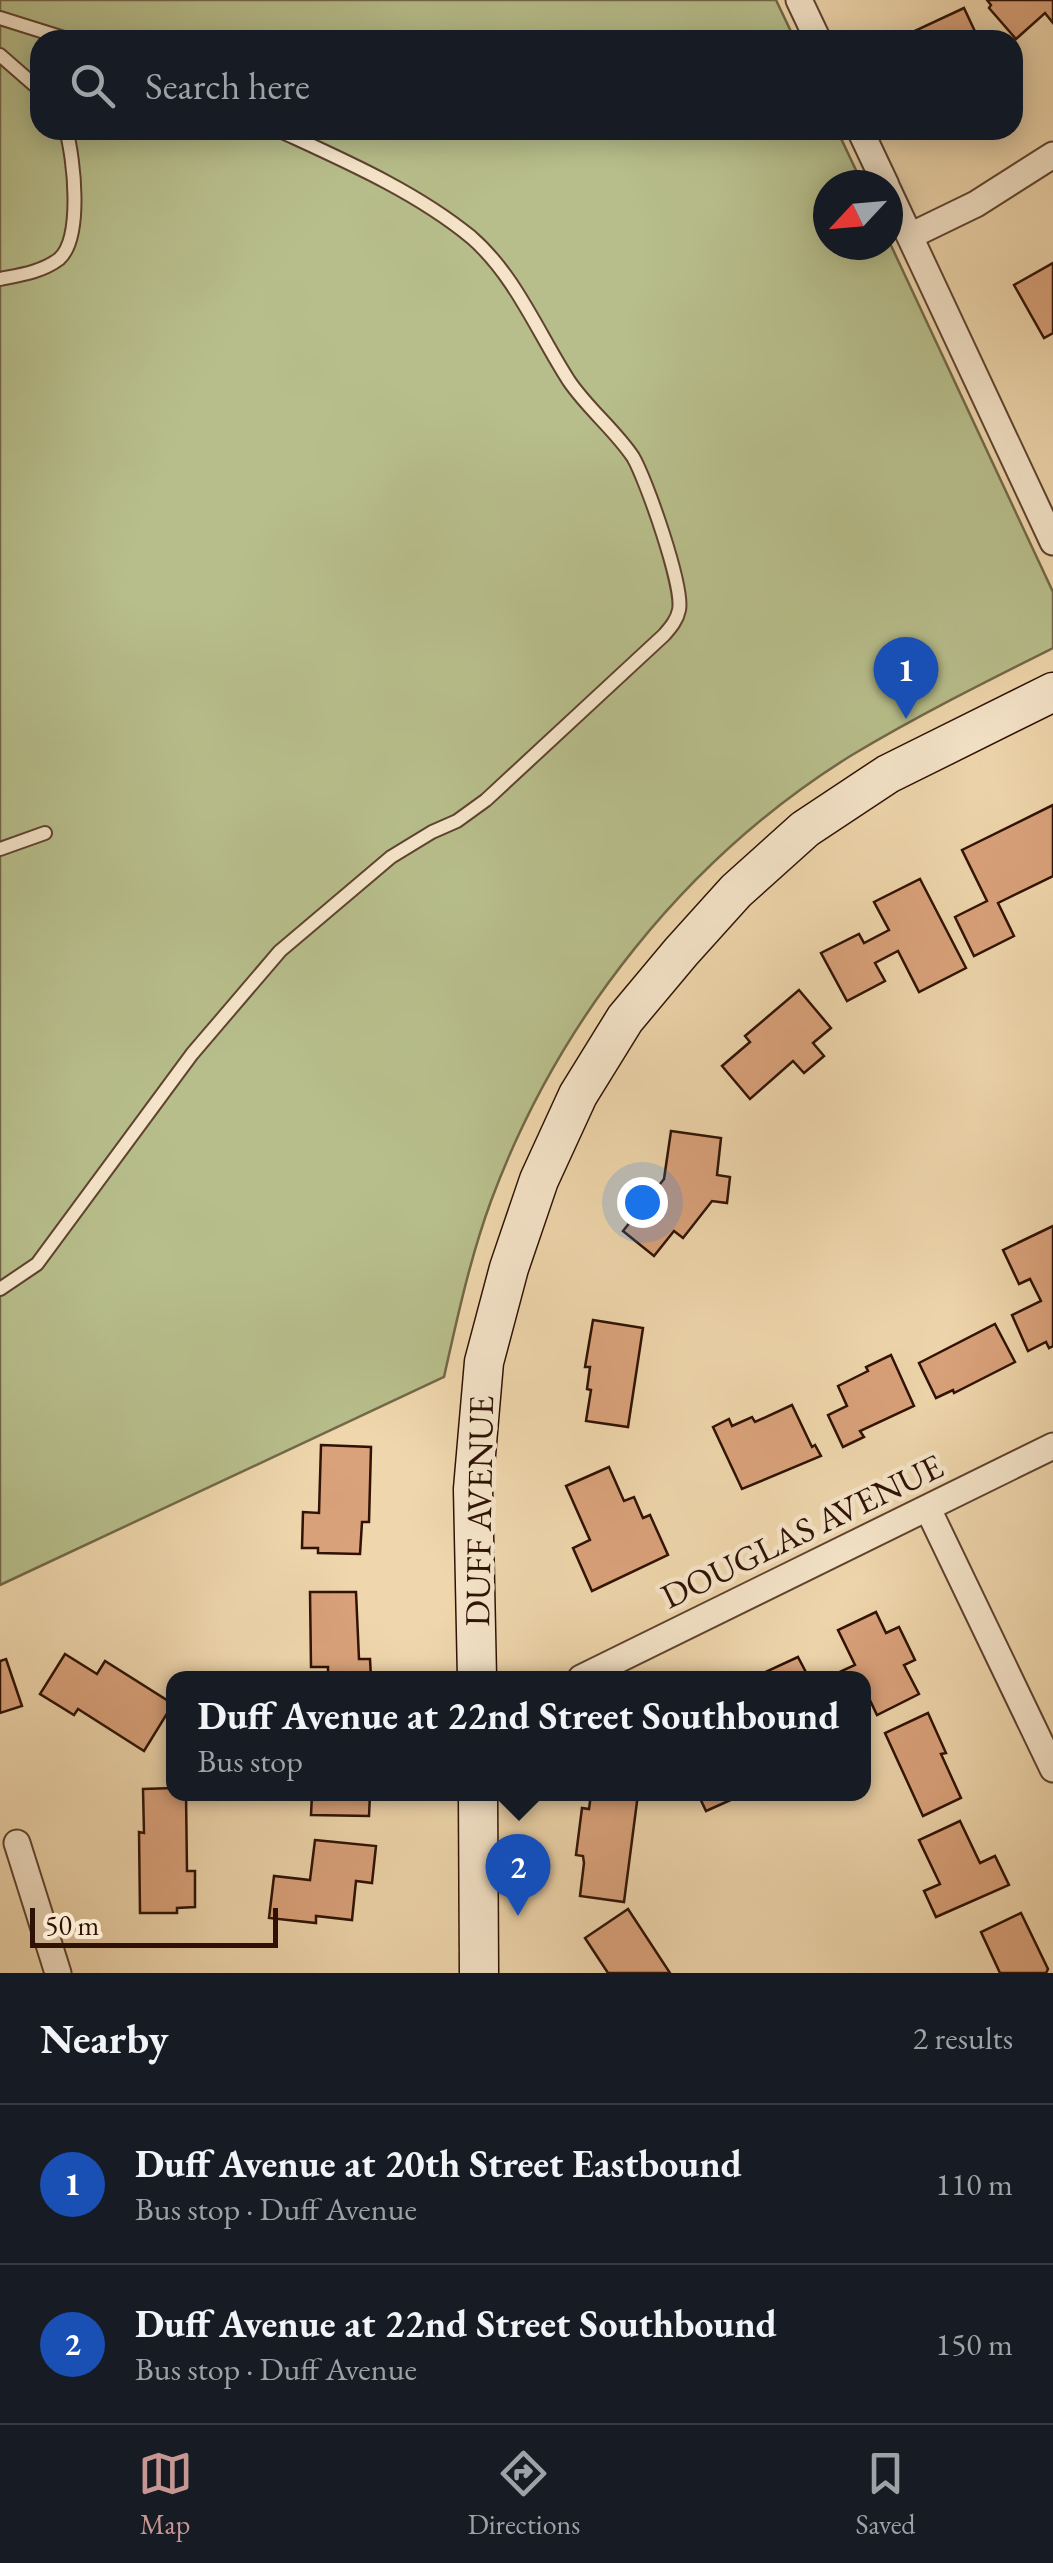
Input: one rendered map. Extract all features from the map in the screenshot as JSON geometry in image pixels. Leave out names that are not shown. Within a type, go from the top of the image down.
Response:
[{"type":"main road","name":"DUFF AVENUE","points":[[477,1671],[472,1489],[484,1362],[508,1268],[539,1180],[578,1096],[625,1018],[681,952],[736,891],[805,829],[888,774],[1053,692]]},
{"type":"main road","points":[[478,1801],[479,1973]]},
{"type":"street","points":[[799,0],[813,30]]},
{"type":"street","points":[[865,140],[879,170]]},
{"type":"street","points":[[910,236],[976,204],[1053,155]]},
{"type":"street","points":[[903,221],[1053,542]]},
{"type":"street","name":"DOUGLAS AVENUE","points":[[595,1671],[1053,1446]]},
{"type":"street","points":[[928,1509],[1053,1769]]},
{"type":"street","points":[[16,1844],[58,1973]]},
{"type":"lane","points":[[0,18],[38,30]]},
{"type":"lane","points":[[0,55],[30,81]]},
{"type":"lane","points":[[0,279],[37,272],[62,257],[72,233],[73,218],[74,158],[69,140]]},
{"type":"lane","points":[[0,1289],[37,1264],[192,1054],[280,951],[391,857],[457,821],[486,800],[664,636],[680,609],[680,594],[638,466],[568,379],[493,258],[470,236],[431,210],[299,140]]},
{"type":"lane","points":[[0,849],[45,833]]},
{"type":"green space","points":[[0,0],[776,0],[790,30],[30,30],[30,140],[842,140],[856,170],[813,170],[813,260],[898,260],[1053,592],[1053,648],[852,755],[792,796],[735,842],[635,948],[552,1069],[519,1134],[477,1244],[444,1377],[0,1585]]},
{"type":"building","points":[[987,0],[1053,0],[1053,23],[1045,13],[1023,33],[1008,30],[989,8]]},
{"type":"building","points":[[964,8],[974,30],[917,30]]},
{"type":"building","points":[[1053,263],[1053,333],[1044,338],[1014,285]]},
{"type":"building","points":[[1053,805],[1053,876],[998,903],[1014,936],[974,956],[955,917],[987,901],[962,850]]},
{"type":"building","points":[[920,879],[966,968],[919,992],[898,951],[875,963],[885,981],[847,1001],[821,953],[859,934],[864,943],[889,930],[874,902]]},
{"type":"building","points":[[799,990],[831,1028],[813,1043],[824,1056],[804,1073],[793,1061],[750,1099],[722,1066],[750,1042],[745,1036]]},
{"type":"building","points":[[671,1131],[721,1138],[717,1175],[730,1177],[727,1203],[712,1201],[683,1238],[674,1231],[654,1256],[623,1231],[664,1179]]},
{"type":"building","points":[[1053,1226],[1053,1346],[1049,1348],[1046,1342],[1028,1351],[1012,1315],[1041,1301],[1030,1279],[1019,1284],[1003,1250]]},
{"type":"building","points":[[593,1320],[643,1328],[628,1427],[586,1421],[591,1390],[587,1389],[590,1367],[585,1367]]},
{"type":"building","points":[[995,1324],[1015,1362],[936,1398],[919,1363]]},
{"type":"building","points":[[891,1355],[914,1406],[860,1431],[864,1437],[843,1447],[828,1415],[847,1406],[838,1386]]},
{"type":"building","points":[[792,1405],[812,1447],[815,1445],[821,1456],[742,1489],[713,1427],[729,1419],[732,1426],[752,1417],[755,1422]]},
{"type":"building","points":[[321,1445],[371,1447],[369,1522],[362,1522],[360,1554],[318,1553],[318,1548],[302,1548],[303,1512],[319,1513]]},
{"type":"building","points":[[609,1467],[624,1501],[634,1497],[643,1518],[650,1515],[668,1555],[592,1591],[573,1548],[590,1540],[566,1486]]},
{"type":"building","points":[[310,1592],[356,1592],[359,1659],[370,1659],[371,1671],[311,1667]]},
{"type":"building","points":[[876,1612],[886,1633],[899,1627],[915,1660],[904,1665],[919,1694],[877,1715],[871,1702],[871,1671],[842,1671],[855,1665],[838,1630]]},
{"type":"building","points":[[65,1654],[97,1674],[105,1661],[166,1700],[166,1715],[144,1751],[78,1709],[74,1715],[40,1694]]},
{"type":"building","points":[[798,1657],[805,1671],[768,1671]]},
{"type":"building","points":[[6,1659],[22,1706],[0,1713],[0,1661]]},
{"type":"building","points":[[928,1713],[961,1798],[923,1816],[885,1733]]},
{"type":"building","points":[[166,1788],[166,1801],[186,1801],[187,1871],[195,1871],[195,1907],[177,1908],[177,1913],[140,1913],[143,1789]]},
{"type":"building","points":[[312,1801],[370,1801],[369,1816],[311,1815]]},
{"type":"building","points":[[590,1801],[637,1801],[624,1902],[580,1896],[584,1863],[583,1856],[576,1855],[582,1808],[589,1809]]},
{"type":"building","points":[[701,1801],[728,1801],[706,1811]]},
{"type":"building","points":[[960,1821],[980,1863],[995,1856],[1009,1885],[936,1917],[924,1891],[940,1884],[919,1840]]},
{"type":"building","points":[[315,1840],[376,1846],[372,1883],[356,1881],[352,1920],[316,1916],[316,1923],[269,1918],[274,1876],[310,1880]]},
{"type":"building","points":[[628,1909],[670,1973],[608,1973],[585,1938]]},
{"type":"building","points":[[1021,1913],[1048,1969],[1046,1973],[1000,1973],[981,1932]]},
{"type":"place","name":"Duff Avenue at 20th Street Eastbound","points":[[906,719]]},
{"type":"place","name":"Duff Avenue at 22nd Street Southbound","points":[[518,1916]]}]
